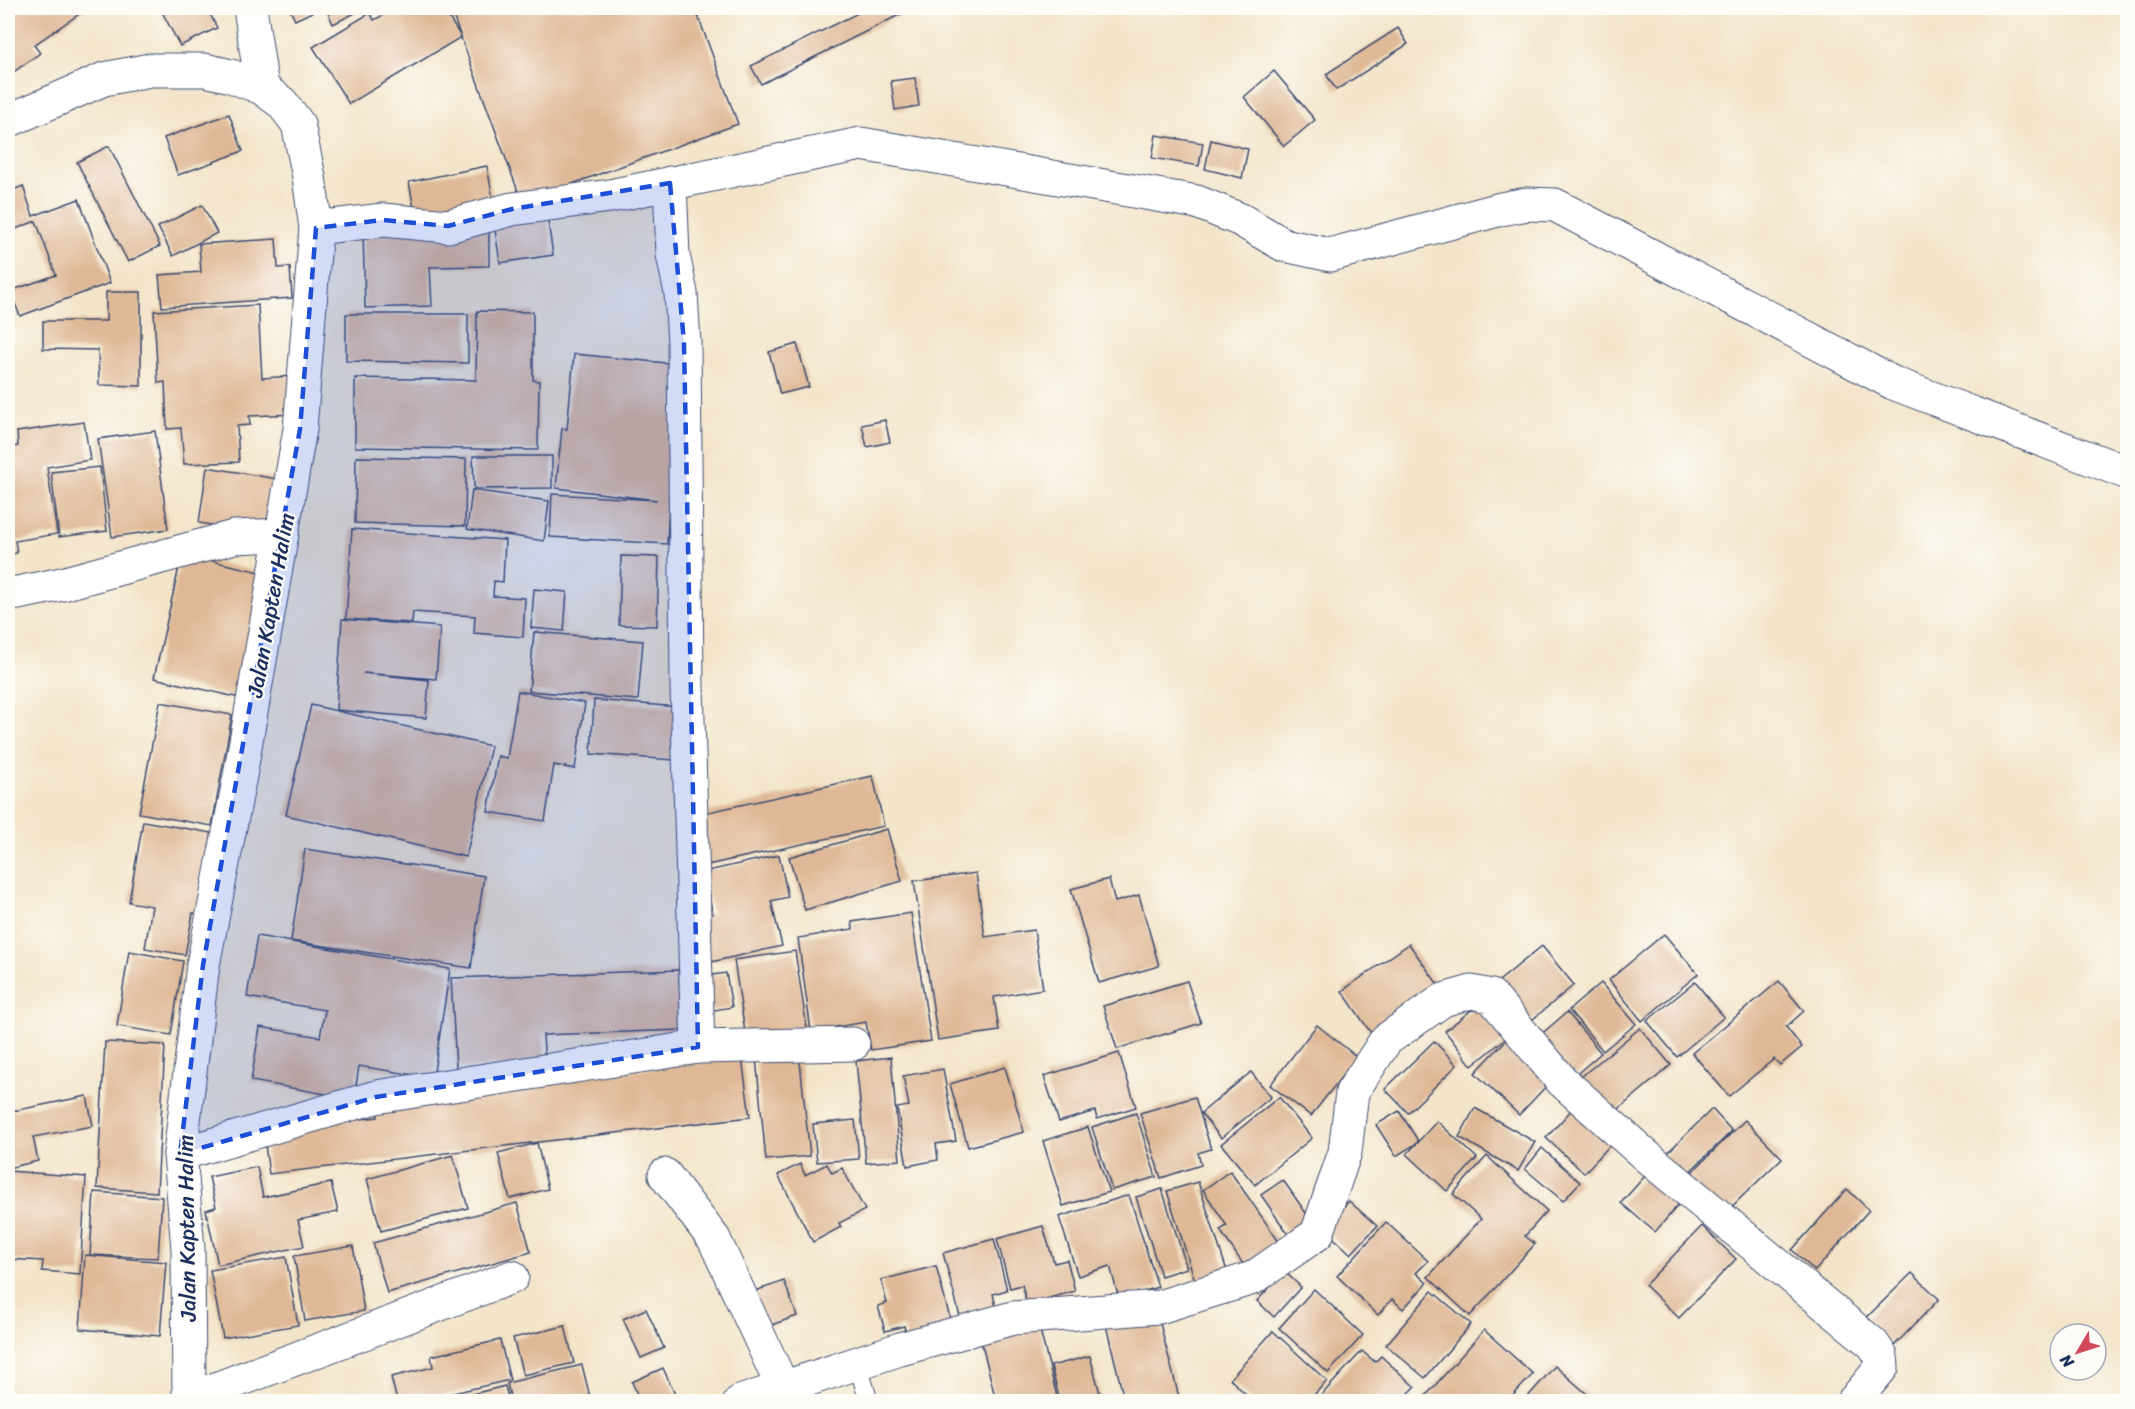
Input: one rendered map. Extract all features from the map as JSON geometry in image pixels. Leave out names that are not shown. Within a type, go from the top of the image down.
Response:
[{"type":"street","points":[[250,8],[262,88]]},
{"type":"street","name":"Jalan Kapten Halim","points":[[8,121],[104,79],[150,70],[206,70],[231,76],[262,88],[282,103],[298,124],[316,228],[300,429],[203,965],[180,1154],[188,1250],[189,1400]]},
{"type":"street","points":[[316,228],[383,220],[448,226],[512,209],[610,196],[861,144],[1197,202],[1241,220],[1284,245],[1330,255],[1501,209],[1527,204],[1555,205],[1893,383],[2127,473]]},
{"type":"street","points":[[670,183],[673,255],[681,293],[684,343],[687,687],[698,1047]]},
{"type":"street","points":[[8,595],[62,584],[234,537],[282,535]]},
{"type":"street","points":[[740,1401],[858,1362],[1013,1318],[1159,1307],[1253,1278],[1317,1234],[1345,1152],[1352,1092],[1386,1040],[1443,1000],[1471,992],[1491,996],[1562,1081],[1654,1162],[1873,1344],[1881,1356],[1882,1366],[1853,1401]]},
{"type":"street","points":[[180,1154],[376,1097],[698,1047],[853,1044]]},
{"type":"street","points":[[665,1175],[714,1239],[783,1388]]},
{"type":"street","points":[[189,1400],[512,1277]]},
{"type":"lane","points":[[858,1362],[869,1401]]},
{"type":"highlighted area","points":[[670,183],[684,343],[698,1047],[376,1097],[180,1154],[203,965],[300,429],[316,228],[383,220],[448,226],[512,209]]},
{"type":"building","points":[[8,8],[88,8],[34,45],[40,53],[8,76]]},
{"type":"building","points":[[160,8],[207,8],[217,28],[180,46]]},
{"type":"building","points":[[289,8],[321,8],[295,20]]},
{"type":"building","points":[[326,8],[365,8],[333,24]]},
{"type":"building","points":[[396,8],[443,8],[461,37],[349,104],[313,47],[370,13],[374,20]]},
{"type":"building","points":[[467,8],[695,8],[738,124],[522,202],[452,13]]},
{"type":"building","points":[[868,8],[913,8],[761,84],[751,66]]},
{"type":"building","points":[[1398,28],[1408,44],[1336,90],[1326,74]]},
{"type":"building","points":[[1274,71],[1315,120],[1284,146],[1244,97]]},
{"type":"building","points":[[915,78],[919,106],[895,110],[891,81]]},
{"type":"building","points":[[229,114],[243,151],[178,175],[164,138]]},
{"type":"building","points":[[1156,135],[1203,143],[1199,166],[1152,158]]},
{"type":"building","points":[[1211,140],[1248,149],[1242,178],[1205,169]]},
{"type":"building","points":[[109,146],[160,246],[128,262],[77,162]]},
{"type":"building","points":[[487,166],[494,204],[416,219],[409,182]]},
{"type":"building","points":[[23,186],[33,216],[79,199],[110,283],[20,316],[10,291],[56,275],[36,221],[8,232],[8,192]]},
{"type":"building","points":[[202,205],[217,233],[173,256],[158,227]]},
{"type":"building","points":[[547,215],[553,255],[500,263],[494,223]]},
{"type":"building","points":[[489,228],[489,266],[430,267],[432,306],[365,308],[363,231]]},
{"type":"building","points":[[276,239],[278,268],[290,267],[292,298],[162,307],[159,275],[201,272],[199,244]]},
{"type":"building","points":[[106,292],[141,292],[141,386],[99,385],[98,350],[43,349],[43,321],[106,321]]},
{"type":"building","points":[[258,305],[262,378],[294,376],[296,414],[249,416],[250,425],[237,426],[239,462],[184,464],[181,428],[167,429],[165,382],[158,383],[154,311]]},
{"type":"building","points":[[477,311],[533,312],[533,380],[539,381],[538,450],[355,447],[355,378],[476,380]]},
{"type":"building","points":[[346,314],[468,314],[468,363],[346,361]]},
{"type":"building","points":[[797,344],[809,387],[780,394],[769,352]]},
{"type":"building","points":[[574,354],[676,364],[667,544],[550,537],[552,494],[657,500],[556,488],[562,428],[567,429]]},
{"type":"building","points":[[885,420],[890,442],[867,447],[862,425]]},
{"type":"building","points":[[84,422],[90,460],[47,467],[57,534],[15,541],[17,553],[8,555],[8,448],[18,446],[17,432]]},
{"type":"building","points":[[155,431],[168,529],[112,537],[98,439]]},
{"type":"building","points":[[473,456],[552,456],[552,488],[474,489]]},
{"type":"building","points":[[356,457],[466,459],[465,526],[355,523]]},
{"type":"building","points":[[100,467],[107,531],[59,537],[51,472]]},
{"type":"building","points":[[207,467],[277,479],[268,534],[199,523]]},
{"type":"building","points":[[472,490],[549,501],[544,541],[467,529]]},
{"type":"building","points":[[352,529],[505,540],[503,582],[494,581],[493,596],[525,598],[523,637],[474,633],[475,616],[413,612],[412,623],[346,619]]},
{"type":"building","points":[[182,554],[268,574],[240,698],[154,678]]},
{"type":"building","points":[[621,556],[659,557],[657,626],[619,625]]},
{"type":"building","points":[[534,589],[567,592],[564,631],[531,628]]},
{"type":"building","points":[[342,619],[440,627],[436,679],[363,673],[429,680],[426,718],[336,710]]},
{"type":"building","points":[[534,632],[643,641],[638,700],[529,691]]},
{"type":"building","points":[[518,691],[585,703],[575,769],[554,765],[545,821],[488,812],[498,756],[507,758]]},
{"type":"building","points":[[594,700],[678,707],[674,760],[591,754]]},
{"type":"building","points":[[160,702],[232,715],[212,826],[139,813]]},
{"type":"building","points":[[311,705],[491,746],[466,857],[286,815]]},
{"type":"building","points":[[873,776],[884,826],[707,865],[695,815]]},
{"type":"building","points":[[143,821],[212,833],[198,914],[193,913],[185,955],[145,948],[152,906],[129,902]]},
{"type":"building","points":[[887,829],[902,881],[805,910],[789,857]]},
{"type":"building","points":[[305,849],[484,876],[471,968],[291,941]]},
{"type":"building","points":[[779,855],[788,897],[771,901],[782,946],[711,962],[701,916],[713,914],[703,872]]},
{"type":"building","points":[[976,873],[985,937],[1034,930],[1043,989],[994,997],[999,1031],[938,1040],[914,881]]},
{"type":"building","points":[[1109,879],[1115,902],[1139,895],[1159,966],[1099,983],[1071,889]]},
{"type":"building","points":[[911,913],[931,1041],[871,1050],[866,1022],[811,1031],[798,938],[853,929],[852,922]]},
{"type":"building","points":[[1664,934],[1698,974],[1642,1021],[1609,980]]},
{"type":"building","points":[[257,936],[450,969],[433,1078],[359,1066],[354,1099],[251,1081],[260,1027],[320,1037],[325,1010],[247,997]]},
{"type":"building","points":[[1409,944],[1439,986],[1371,1033],[1342,991]]},
{"type":"building","points":[[1542,946],[1574,985],[1527,1024],[1494,985]]},
{"type":"building","points":[[129,951],[183,961],[171,1035],[117,1026]]},
{"type":"building","points":[[795,951],[808,1035],[747,1045],[734,960]]},
{"type":"building","points":[[679,970],[681,1030],[543,1035],[545,1065],[456,1068],[451,978]]},
{"type":"building","points":[[726,973],[732,1007],[703,1012],[697,977]]},
{"type":"building","points":[[1187,981],[1201,1023],[1117,1049],[1103,1006]]},
{"type":"building","points":[[1779,981],[1804,1011],[1786,1027],[1802,1047],[1780,1065],[1774,1059],[1729,1096],[1692,1053]]},
{"type":"building","points":[[1695,982],[1724,1017],[1677,1057],[1647,1021]]},
{"type":"building","points":[[1601,983],[1636,1024],[1603,1051],[1569,1010]]},
{"type":"building","points":[[1484,1000],[1511,1034],[1472,1066],[1445,1031]]},
{"type":"building","points":[[1567,1012],[1601,1053],[1572,1078],[1538,1037]]},
{"type":"building","points":[[1317,1025],[1357,1057],[1311,1116],[1270,1085]]},
{"type":"building","points":[[1640,1028],[1671,1065],[1608,1118],[1576,1081]]},
{"type":"building","points":[[1507,1039],[1551,1081],[1519,1115],[1475,1073]]},
{"type":"building","points":[[1434,1041],[1457,1065],[1408,1113],[1385,1089]]},
{"type":"building","points":[[105,1042],[165,1045],[157,1192],[97,1188]]},
{"type":"building","points":[[799,1053],[810,1156],[766,1160],[756,1058]]},
{"type":"building","points":[[1119,1053],[1136,1107],[1097,1119],[1095,1111],[1059,1122],[1044,1076]]},
{"type":"building","points":[[891,1057],[900,1160],[866,1163],[856,1061]]},
{"type":"building","points":[[742,1058],[750,1117],[269,1174],[263,1130],[378,1117],[377,1101]]},
{"type":"building","points":[[1005,1067],[1024,1132],[968,1147],[950,1084]]},
{"type":"building","points":[[943,1069],[956,1141],[936,1144],[938,1160],[907,1166],[897,1108],[909,1106],[903,1076]]},
{"type":"building","points":[[1251,1072],[1271,1097],[1221,1138],[1201,1113]]},
{"type":"building","points":[[87,1096],[93,1126],[33,1137],[38,1161],[8,1168],[8,1112]]},
{"type":"building","points":[[1195,1097],[1211,1149],[1198,1153],[1201,1165],[1161,1178],[1140,1113]]},
{"type":"building","points":[[1279,1097],[1312,1138],[1255,1185],[1221,1144]]},
{"type":"building","points":[[1576,1105],[1614,1141],[1584,1173],[1546,1138]]},
{"type":"building","points":[[1475,1108],[1535,1142],[1518,1171],[1459,1137]]},
{"type":"building","points":[[1712,1109],[1732,1131],[1683,1178],[1663,1157]]},
{"type":"building","points":[[1399,1111],[1419,1142],[1396,1156],[1376,1125]]},
{"type":"building","points":[[1136,1113],[1156,1177],[1112,1190],[1092,1127]]},
{"type":"building","points":[[855,1120],[859,1159],[817,1162],[813,1124]]},
{"type":"building","points":[[1745,1120],[1782,1158],[1723,1215],[1686,1178]]},
{"type":"building","points":[[1437,1121],[1477,1158],[1447,1191],[1407,1154]]},
{"type":"building","points":[[1088,1127],[1109,1192],[1063,1206],[1043,1141]]},
{"type":"building","points":[[537,1143],[548,1189],[510,1199],[498,1153]]},
{"type":"building","points":[[1542,1148],[1580,1182],[1563,1201],[1525,1169]]},
{"type":"building","points":[[453,1155],[468,1208],[381,1231],[367,1179]]},
{"type":"building","points":[[1487,1156],[1547,1211],[1525,1236],[1535,1244],[1470,1316],[1428,1277],[1481,1219],[1453,1194]]},
{"type":"building","points":[[800,1164],[805,1175],[827,1164],[832,1173],[842,1168],[865,1210],[839,1223],[841,1227],[813,1242],[778,1175]]},
{"type":"building","points":[[257,1167],[263,1197],[331,1183],[338,1212],[298,1220],[304,1246],[218,1265],[206,1210],[216,1207],[209,1177]]},
{"type":"building","points":[[1652,1168],[1685,1197],[1655,1232],[1621,1203]]},
{"type":"building","points":[[8,1171],[86,1177],[80,1274],[42,1271],[43,1261],[8,1259]]},
{"type":"building","points":[[1230,1171],[1284,1249],[1249,1273],[1220,1230],[1227,1226],[1203,1190]]},
{"type":"building","points":[[1283,1180],[1315,1226],[1293,1241],[1261,1195]]},
{"type":"building","points":[[1198,1182],[1227,1271],[1195,1281],[1167,1191]]},
{"type":"building","points":[[1162,1189],[1187,1268],[1161,1276],[1136,1197]]},
{"type":"building","points":[[1847,1189],[1869,1210],[1815,1271],[1792,1250]]},
{"type":"building","points":[[94,1192],[162,1197],[158,1258],[90,1255]]},
{"type":"building","points":[[1129,1195],[1158,1287],[1119,1299],[1110,1266],[1078,1276],[1059,1217]]},
{"type":"building","points":[[1349,1201],[1377,1226],[1351,1254],[1324,1229]]},
{"type":"building","points":[[517,1203],[531,1252],[387,1293],[373,1243]]},
{"type":"building","points":[[1386,1222],[1428,1261],[1416,1273],[1427,1283],[1403,1309],[1392,1299],[1378,1315],[1337,1276]]},
{"type":"building","points":[[1043,1226],[1054,1263],[1067,1260],[1075,1291],[1027,1304],[1022,1285],[1010,1288],[997,1239]]},
{"type":"building","points":[[1702,1226],[1736,1259],[1679,1318],[1645,1285]]},
{"type":"building","points":[[994,1239],[1007,1290],[993,1294],[997,1311],[961,1320],[943,1253]]},
{"type":"building","points":[[353,1246],[364,1311],[305,1321],[294,1256]]},
{"type":"building","points":[[85,1255],[166,1262],[160,1336],[80,1329]]},
{"type":"building","points":[[286,1257],[298,1325],[223,1338],[210,1270]]},
{"type":"building","points":[[936,1266],[952,1326],[907,1338],[904,1326],[885,1331],[878,1306],[887,1303],[881,1280]]},
{"type":"building","points":[[1284,1271],[1301,1287],[1274,1317],[1257,1301]]},
{"type":"building","points":[[1912,1273],[1939,1299],[1894,1346],[1866,1318]]},
{"type":"building","points":[[784,1281],[797,1316],[760,1329],[747,1294]]},
{"type":"building","points":[[1314,1289],[1363,1335],[1328,1373],[1279,1328]]},
{"type":"building","points":[[1432,1291],[1471,1324],[1425,1378],[1386,1345]]},
{"type":"building","points":[[1156,1308],[1180,1401],[1119,1401],[1124,1399],[1105,1321]]},
{"type":"building","points":[[646,1309],[664,1348],[641,1358],[623,1319]]},
{"type":"building","points":[[1038,1322],[1058,1401],[996,1401],[980,1336]]},
{"type":"building","points":[[565,1326],[574,1363],[523,1375],[513,1338]]},
{"type":"building","points":[[1484,1330],[1533,1374],[1508,1401],[1426,1401],[1423,1399]]},
{"type":"building","points":[[1273,1331],[1327,1381],[1308,1401],[1253,1401],[1230,1379]]},
{"type":"building","points":[[500,1340],[510,1380],[440,1396],[442,1401],[397,1401],[391,1377],[433,1367],[431,1356]]},
{"type":"building","points":[[1362,1351],[1375,1362],[1381,1356],[1415,1387],[1401,1401],[1316,1401]]},
{"type":"building","points":[[1090,1356],[1102,1401],[1060,1401],[1051,1366]]},
{"type":"building","points":[[582,1365],[591,1401],[511,1401],[507,1383]]},
{"type":"building","points":[[1555,1366],[1595,1401],[1524,1401]]},
{"type":"building","points":[[663,1368],[678,1401],[640,1401],[632,1382]]},
{"type":"building","points":[[505,1386],[509,1401],[444,1401]]}]
